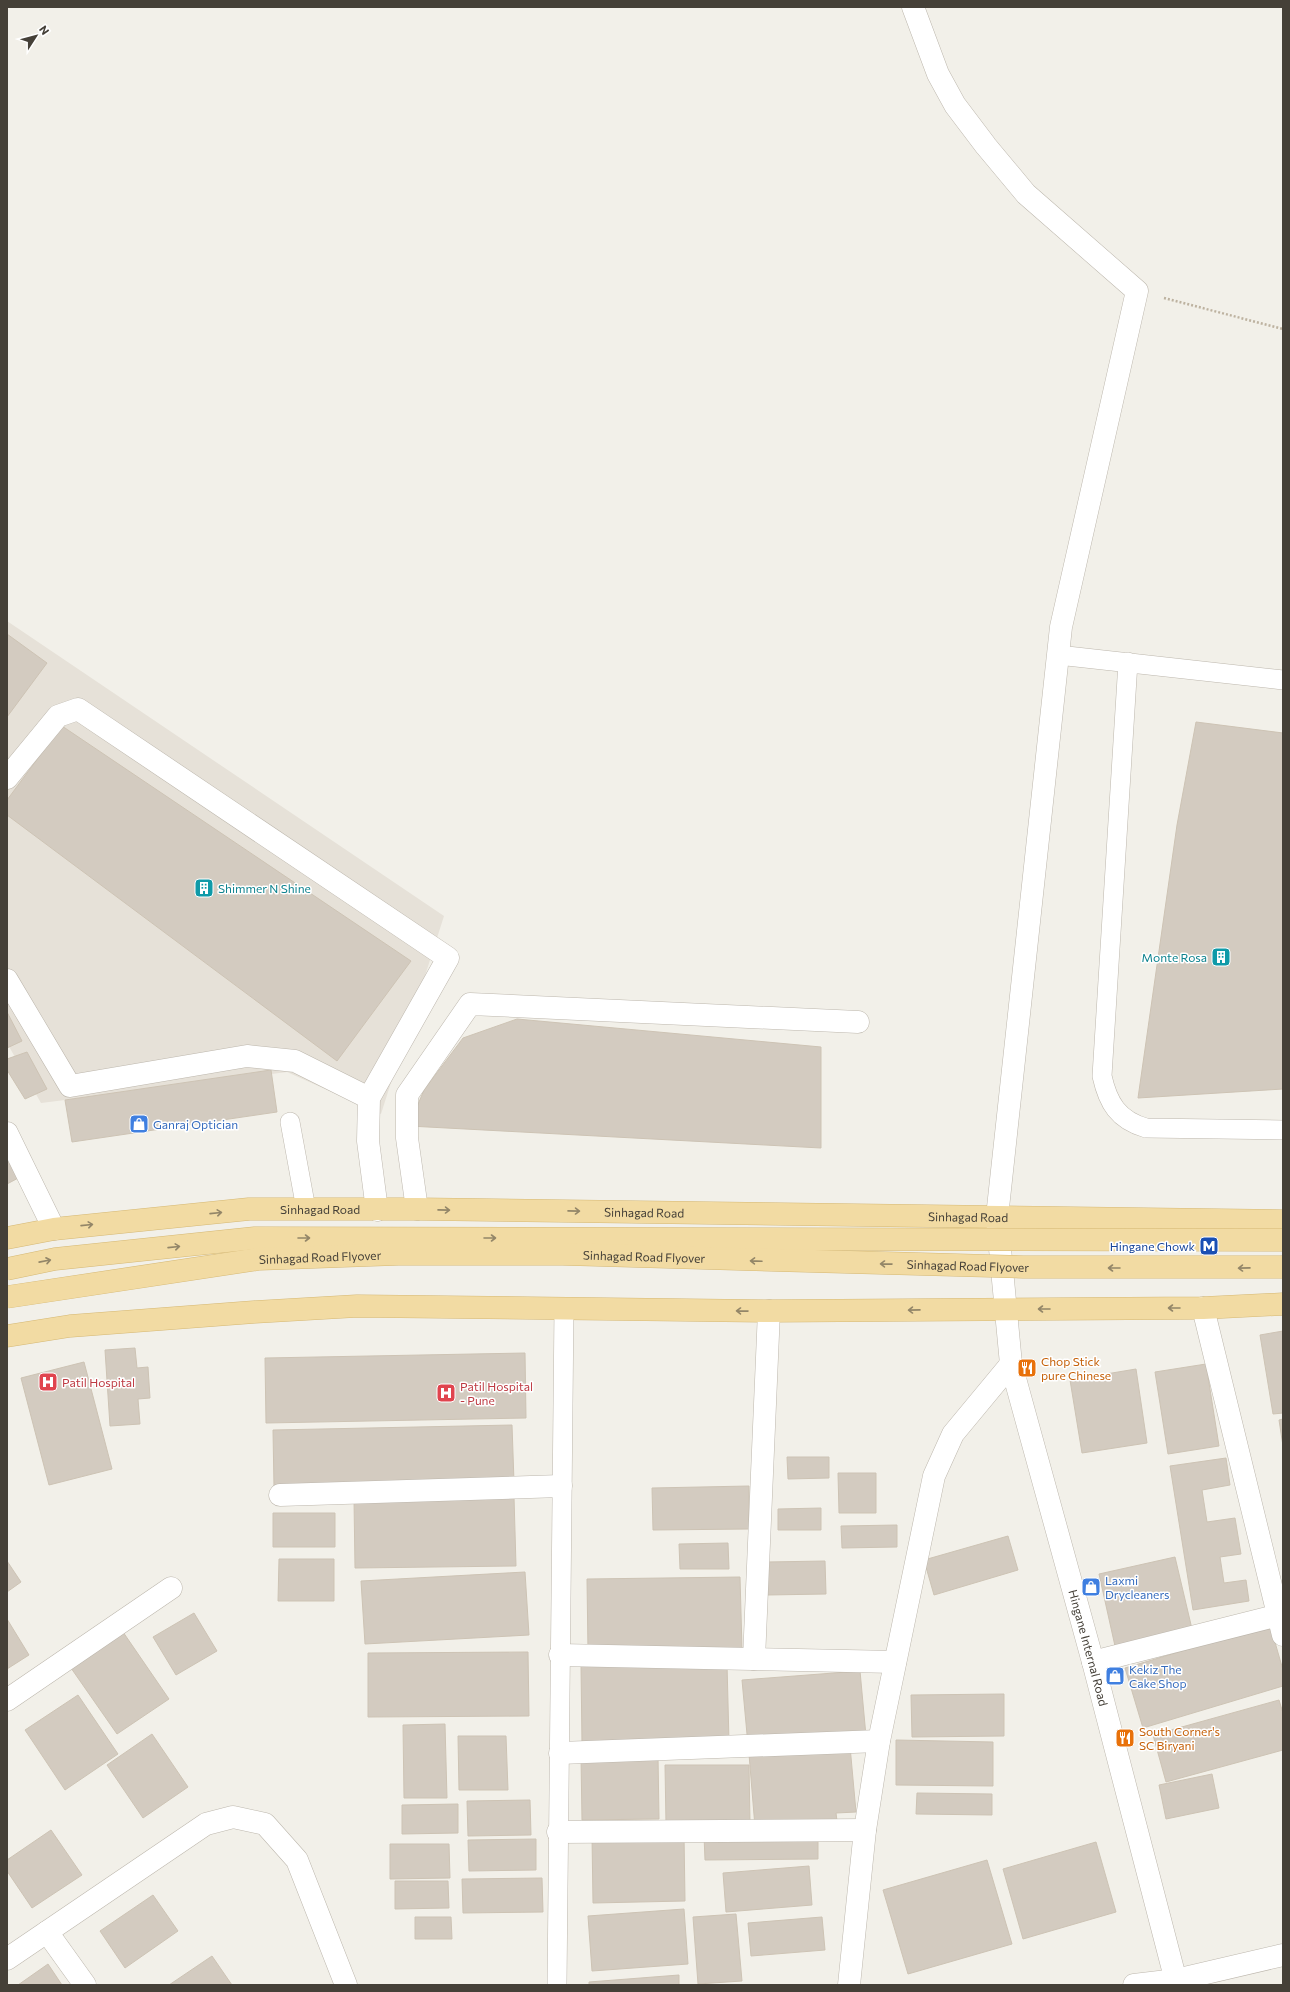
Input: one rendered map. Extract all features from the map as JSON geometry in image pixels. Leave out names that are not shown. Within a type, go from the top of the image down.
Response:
[{"type":"main road","name":"Sinhagad Road","points":[[7,1238],[54,1229],[249,1209],[416,1209],[1283,1221]]},
{"type":"main road","name":"Sinhagad Road Flyover","points":[[7,1269],[55,1259],[255,1238],[1283,1240]]},
{"type":"main road","name":"Sinhagad Road Flyover","points":[[7,1297],[259,1259],[398,1254],[563,1254],[1023,1267],[1283,1267]]},
{"type":"main road","points":[[7,1336],[70,1326],[254,1312],[358,1306],[769,1311],[1203,1308],[1283,1304]]},
{"type":"street","points":[[913,7],[941,80],[955,105],[986,146],[1026,194],[1137,291]]},
{"type":"street","name":"Hingane Internal Road","points":[[1137,291],[1061,627],[997,1217],[1011,1364],[1092,1662],[1176,1983]]},
{"type":"street","points":[[7,778],[58,716],[78,709],[448,958],[369,1098],[368,1141],[377,1210]]},
{"type":"street","points":[[7,980],[70,1086],[247,1056],[295,1061],[369,1098]]},
{"type":"street","points":[[416,1209],[407,1138],[407,1095],[470,1004],[858,1022]]},
{"type":"street","points":[[7,1133],[54,1229]]},
{"type":"street","points":[[1092,1662],[1281,1625],[1203,1308]]},
{"type":"street","points":[[754,1659],[769,1311]]},
{"type":"street","points":[[849,1985],[866,1830],[879,1741],[934,1476],[953,1434],[1011,1364]]},
{"type":"street","points":[[280,1495],[561,1486]]},
{"type":"street","points":[[7,1700],[171,1588]]},
{"type":"street","points":[[560,1655],[895,1662]]},
{"type":"street","points":[[560,1753],[879,1741]]},
{"type":"street","points":[[7,1959],[206,1824],[233,1817],[265,1824],[297,1860],[346,1985]]},
{"type":"street","points":[[558,1832],[866,1830]]},
{"type":"street","points":[[47,1932],[85,1985]]},
{"type":"street","points":[[1134,1985],[1176,1983],[1283,1955]]},
{"type":"lane","points":[[1058,655],[1283,680]]},
{"type":"lane","points":[[1128,662],[1102,1076],[1107,1096],[1117,1112],[1132,1124],[1146,1128],[1283,1130]]},
{"type":"lane","points":[[290,1122],[306,1209]]},
{"type":"lane","points":[[558,1985],[561,1486],[564,1308]]},
{"type":"path","points":[[1137,291],[1283,329]]},
{"type":"shaded area","name":"Shimmer N Shine","points":[[7,621],[444,916],[381,1114],[287,1072],[41,1103],[7,1043]]},
{"type":"building","points":[[7,634],[47,663],[7,717]]},
{"type":"building","name":"Monte Rosa","points":[[1196,722],[1283,733],[1283,1089],[1138,1098],[1177,825]]},
{"type":"building","name":"Shimmer N Shine","points":[[62,726],[411,961],[337,1061],[7,815],[7,800]]},
{"type":"building","points":[[7,1012],[22,1041],[7,1048]]},
{"type":"building","points":[[517,1019],[821,1047],[821,1148],[409,1126],[424,1090],[463,1038]]},
{"type":"building","points":[[27,1052],[47,1089],[25,1099],[7,1070],[7,1059]]},
{"type":"building","points":[[271,1070],[277,1112],[72,1142],[65,1100]]},
{"type":"building","points":[[7,1148],[22,1176],[7,1184]]},
{"type":"building","points":[[1283,1331],[1283,1413],[1273,1414],[1260,1335]]},
{"type":"building","points":[[135,1348],[137,1368],[148,1367],[150,1398],[138,1399],[140,1424],[110,1426],[105,1350]]},
{"type":"building","points":[[525,1353],[526,1418],[266,1423],[265,1358]]},
{"type":"building","points":[[84,1362],[112,1469],[49,1485],[21,1378]]},
{"type":"building","points":[[1206,1364],[1219,1446],[1168,1454],[1155,1372]]},
{"type":"building","points":[[1136,1369],[1147,1443],[1082,1453],[1070,1380]]},
{"type":"building","points":[[1283,1419],[1283,1446],[1279,1420]]},
{"type":"building","points":[[512,1425],[514,1482],[274,1487],[273,1430]]},
{"type":"building","points":[[787,1457],[829,1457],[829,1478],[788,1479]]},
{"type":"building","points":[[1226,1458],[1230,1485],[1202,1490],[1207,1522],[1235,1518],[1241,1554],[1220,1557],[1224,1583],[1246,1580],[1249,1601],[1193,1610],[1170,1466]]},
{"type":"building","points":[[838,1473],[876,1473],[876,1513],[839,1513]]},
{"type":"building","points":[[749,1486],[749,1529],[653,1530],[652,1488]]},
{"type":"building","points":[[514,1497],[516,1566],[355,1568],[354,1499]]},
{"type":"building","points":[[821,1508],[821,1530],[778,1530],[778,1509]]},
{"type":"building","points":[[273,1513],[335,1513],[335,1547],[273,1547]]},
{"type":"building","points":[[897,1525],[897,1547],[842,1548],[841,1526]]},
{"type":"building","points":[[1008,1536],[1018,1570],[934,1595],[924,1560]]},
{"type":"building","points":[[728,1543],[729,1569],[680,1569],[679,1544]]},
{"type":"building","points":[[1175,1557],[1192,1629],[1115,1646],[1099,1574]]},
{"type":"building","points":[[279,1559],[334,1559],[334,1601],[278,1601]]},
{"type":"building","points":[[7,1561],[21,1582],[7,1592]]},
{"type":"building","points":[[825,1561],[826,1594],[767,1595],[767,1562]]},
{"type":"building","points":[[525,1572],[529,1635],[365,1644],[361,1581]]},
{"type":"building","points":[[740,1577],[742,1649],[588,1651],[587,1579]]},
{"type":"building","points":[[194,1613],[217,1651],[176,1675],[153,1637]]},
{"type":"building","points":[[7,1619],[29,1655],[7,1669]]},
{"type":"building","points":[[1270,1625],[1283,1670],[1283,1686],[1143,1728],[1125,1668]]},
{"type":"building","points":[[123,1632],[169,1699],[117,1734],[71,1668]]},
{"type":"building","points":[[528,1652],[529,1716],[368,1717],[368,1653]]},
{"type":"building","points":[[727,1664],[729,1742],[582,1744],[581,1665]]},
{"type":"building","points":[[860,1671],[866,1736],[748,1745],[742,1680]]},
{"type":"building","points":[[1004,1694],[1004,1736],[912,1737],[911,1695]]},
{"type":"building","points":[[78,1695],[118,1754],[65,1790],[25,1730]]},
{"type":"building","points":[[1279,1700],[1283,1713],[1283,1750],[1166,1782],[1153,1735]]},
{"type":"building","points":[[445,1724],[447,1798],[404,1798],[403,1725]]},
{"type":"building","points":[[152,1734],[188,1787],[143,1818],[107,1765]]},
{"type":"building","points":[[458,1736],[506,1736],[508,1790],[459,1790]]},
{"type":"building","points":[[896,1740],[993,1742],[993,1786],[896,1785]]},
{"type":"building","points":[[850,1746],[856,1812],[836,1813],[837,1821],[755,1827],[749,1754]]},
{"type":"building","points":[[658,1756],[659,1819],[582,1820],[581,1757]]},
{"type":"building","points":[[665,1765],[749,1765],[750,1823],[666,1824]]},
{"type":"building","points":[[1212,1774],[1219,1808],[1166,1819],[1159,1785]]},
{"type":"building","points":[[917,1793],[992,1794],[992,1815],[916,1814]]},
{"type":"building","points":[[530,1800],[531,1835],[468,1836],[467,1801]]},
{"type":"building","points":[[458,1804],[458,1833],[402,1834],[402,1805]]},
{"type":"building","points":[[51,1830],[82,1875],[32,1908],[7,1871],[7,1860]]},
{"type":"building","points":[[818,1834],[818,1859],[705,1860],[704,1835]]},
{"type":"building","points":[[684,1835],[685,1901],[593,1903],[592,1836]]},
{"type":"building","points":[[536,1839],[536,1870],[469,1871],[468,1840]]},
{"type":"building","points":[[1096,1842],[1116,1912],[1023,1939],[1003,1869]]},
{"type":"building","points":[[390,1844],[449,1844],[450,1878],[390,1879]]},
{"type":"building","points":[[987,1860],[1012,1944],[908,1974],[883,1890]]},
{"type":"building","points":[[809,1866],[812,1905],[726,1912],[723,1873]]},
{"type":"building","points":[[542,1878],[543,1912],[463,1913],[462,1879]]},
{"type":"building","points":[[395,1881],[448,1881],[449,1908],[395,1909]]},
{"type":"building","points":[[153,1895],[178,1931],[125,1968],[100,1931]]},
{"type":"building","points":[[684,1909],[688,1964],[592,1971],[588,1916]]},
{"type":"building","points":[[736,1914],[742,1981],[698,1984],[693,1917]]},
{"type":"building","points":[[415,1917],[451,1917],[452,1939],[415,1939]]},
{"type":"building","points":[[822,1917],[825,1950],[751,1956],[748,1923]]},
{"type":"building","points":[[212,1956],[232,1985],[169,1985]]},
{"type":"building","points":[[48,1964],[62,1985],[18,1985]]},
{"type":"building","points":[[679,1975],[679,1985],[589,1985],[589,1982]]},
{"type":"place","name":"Shimmer N Shine","points":[[204,888]]},
{"type":"place","name":"Monte Rosa","points":[[1221,957]]},
{"type":"place","name":"Ganraj Optician","points":[[139,1124]]},
{"type":"place","name":"Hingane Chowk","points":[[1209,1246]]},
{"type":"place","name":"Chop Stick pure Chinese","points":[[1027,1368]]},
{"type":"place","name":"Patil Hospital","points":[[48,1382]]},
{"type":"place","name":"Patil Hospital - Pune","points":[[446,1393]]},
{"type":"place","name":"Laxmi Drycleaners","points":[[1091,1587]]},
{"type":"place","name":"Kekiz The Cake Shop","points":[[1115,1676]]},
{"type":"place","name":"South Corner's SC Biryani","points":[[1125,1738]]}]
